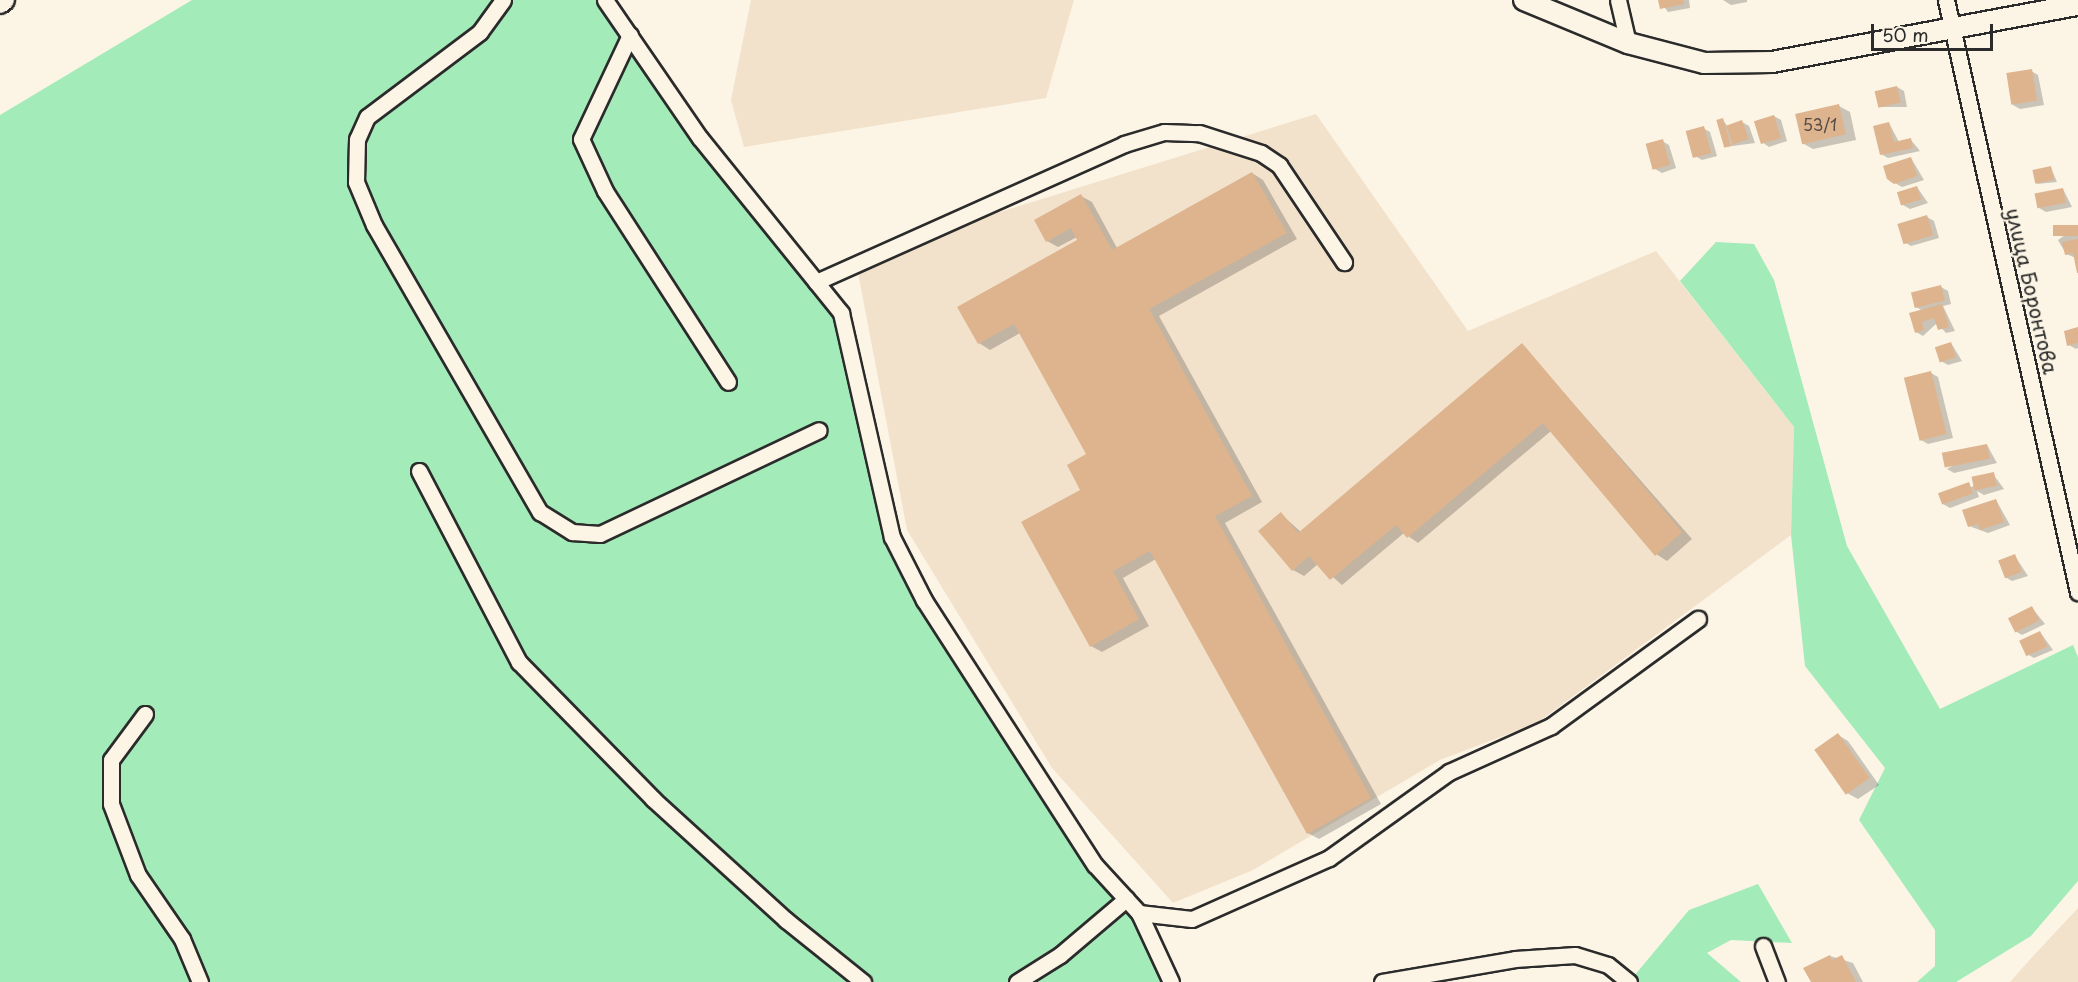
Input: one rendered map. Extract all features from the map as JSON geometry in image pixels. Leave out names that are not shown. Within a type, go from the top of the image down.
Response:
[{"type":"main road","points":[[0,3],[4,0]]},
{"type":"main road","points":[[1524,0],[1628,43],[1704,63],[1772,62],[2078,5]]},
{"type":"street","points":[[503,0],[480,32],[367,117],[357,139],[356,182],[374,225],[540,512],[572,532],[600,534],[819,430]]},
{"type":"street","points":[[605,0],[700,138],[842,313],[892,537],[924,600],[1095,865],[1139,913],[1171,982]]},
{"type":"street","points":[[1618,0],[1628,43]]},
{"type":"street","name":"улица Боронтова","points":[[1946,0],[2078,592]]},
{"type":"street","points":[[630,35],[581,139],[605,190],[728,382]]},
{"type":"street","points":[[816,282],[1124,144],[1164,132],[1199,133],[1261,153],[1279,165],[1344,262]]},
{"type":"street","points":[[419,471],[519,662],[653,799],[786,920],[863,982]]},
{"type":"street","points":[[1139,913],[1192,919],[1329,858],[1449,772],[1551,726],[1698,619]]},
{"type":"street","points":[[145,714],[111,760],[111,804],[138,875],[182,939],[200,982]]},
{"type":"street","points":[[1017,982],[1060,955],[1126,899]]},
{"type":"street","points":[[1763,946],[1777,982]]},
{"type":"street","points":[[1382,982],[1515,959],[1575,956],[1608,965],[1629,982]]},
{"type":"shaded area","points":[[751,0],[1074,0],[1046,98],[744,147],[731,100]]},
{"type":"shaded area","points":[[1316,114],[1468,331],[1656,251],[1794,427],[1791,535],[1537,723],[1440,760],[1253,870],[1173,903],[1052,768],[907,530],[855,257]]},
{"type":"shaded area","points":[[2078,908],[2078,982],[2010,982],[2034,955]]},
{"type":"green space","points":[[192,0],[605,0],[841,313],[892,538],[1095,865],[1139,913],[1171,982],[0,982],[0,115]]},
{"type":"green space","points":[[1716,242],[1754,244],[1774,280],[1847,546],[1940,709],[2073,645],[2078,657],[2078,881],[2031,936],[1956,982],[1917,982],[1935,966],[1935,930],[1859,820],[1885,768],[1805,666],[1791,535],[1794,427],[1680,281]]},
{"type":"green space","points":[[1758,884],[1792,943],[1731,940],[1707,953],[1741,982],[1629,982],[1689,910]]},
{"type":"building","points":[[1658,0],[1683,0],[1684,4],[1660,9]]},
{"type":"building","points":[[2032,69],[2037,101],[2011,105],[2006,73]]},
{"type":"building","points":[[1897,86],[1901,103],[1878,108],[1875,91]]},
{"type":"building","points":[[1839,104],[1846,134],[1802,144],[1795,114]]},
{"type":"building","points":[[1774,115],[1781,138],[1761,144],[1754,121]]},
{"type":"building","points":[[1723,118],[1731,146],[1724,148],[1716,120]]},
{"type":"building","points":[[1742,120],[1749,139],[1733,145],[1726,126]]},
{"type":"building","points":[[1889,122],[1894,142],[1911,138],[1913,148],[1880,155],[1873,126]]},
{"type":"building","points":[[1704,126],[1711,153],[1693,158],[1686,131]]},
{"type":"building","points":[[1663,139],[1670,165],[1653,170],[1646,144]]},
{"type":"building","points":[[1911,157],[1917,176],[1894,184],[1887,179],[1883,166]]},
{"type":"building","points":[[2051,166],[2054,180],[2035,184],[2032,170]]},
{"type":"building","points":[[1252,172],[1287,233],[1149,309],[1252,496],[1215,516],[1371,798],[1307,834],[1150,551],[1113,571],[1139,619],[1090,647],[1021,522],[1080,490],[1067,465],[1086,454],[1014,324],[978,344],[957,307],[1077,240],[1071,228],[1046,242],[1034,220],[1081,194],[1112,250]]},
{"type":"building","points":[[1917,186],[1921,199],[1901,206],[1897,192]]},
{"type":"building","points":[[2063,188],[2066,203],[2037,208],[2035,194]]},
{"type":"building","points":[[1927,215],[1933,235],[1903,244],[1897,224]]},
{"type":"building","points":[[2053,225],[2078,225],[2078,236],[2053,236]]},
{"type":"building","points":[[2078,239],[2077,273],[2073,253],[2065,255],[2062,242]]},
{"type":"building","points":[[1941,285],[1945,301],[1915,308],[1911,292]]},
{"type":"building","points":[[1942,304],[1949,327],[1938,330],[1934,318],[1922,322],[1924,330],[1915,333],[1909,313]]},
{"type":"building","points":[[2078,327],[2078,343],[2067,346],[2064,331]]},
{"type":"building","points":[[1951,342],[1956,357],[1940,362],[1935,347]]},
{"type":"building","points":[[1522,343],[1682,532],[1655,556],[1543,423],[1407,538],[1396,525],[1330,580],[1309,556],[1292,571],[1258,531],[1281,512],[1298,533]]},
{"type":"building","points":[[1931,371],[1947,434],[1920,441],[1904,378]]},
{"type":"building","points":[[1987,444],[1990,459],[1945,468],[1942,453]]},
{"type":"building","points":[[1994,472],[1997,486],[1974,490],[1972,477]]},
{"type":"building","points":[[1969,482],[1973,493],[1942,505],[1938,493]]},
{"type":"building","points":[[1996,499],[2004,522],[1980,530],[1978,524],[1968,527],[1962,510]]},
{"type":"building","points":[[2015,554],[2022,572],[2005,578],[1998,560]]},
{"type":"building","points":[[2032,606],[2039,620],[2015,633],[2008,618]]},
{"type":"building","points":[[2040,631],[2047,646],[2026,656],[2019,641]]},
{"type":"building","points":[[1838,733],[1870,778],[1846,795],[1814,750]]},
{"type":"building","points":[[1830,955],[1832,960],[1842,955],[1856,982],[1811,982],[1803,968]]}]
